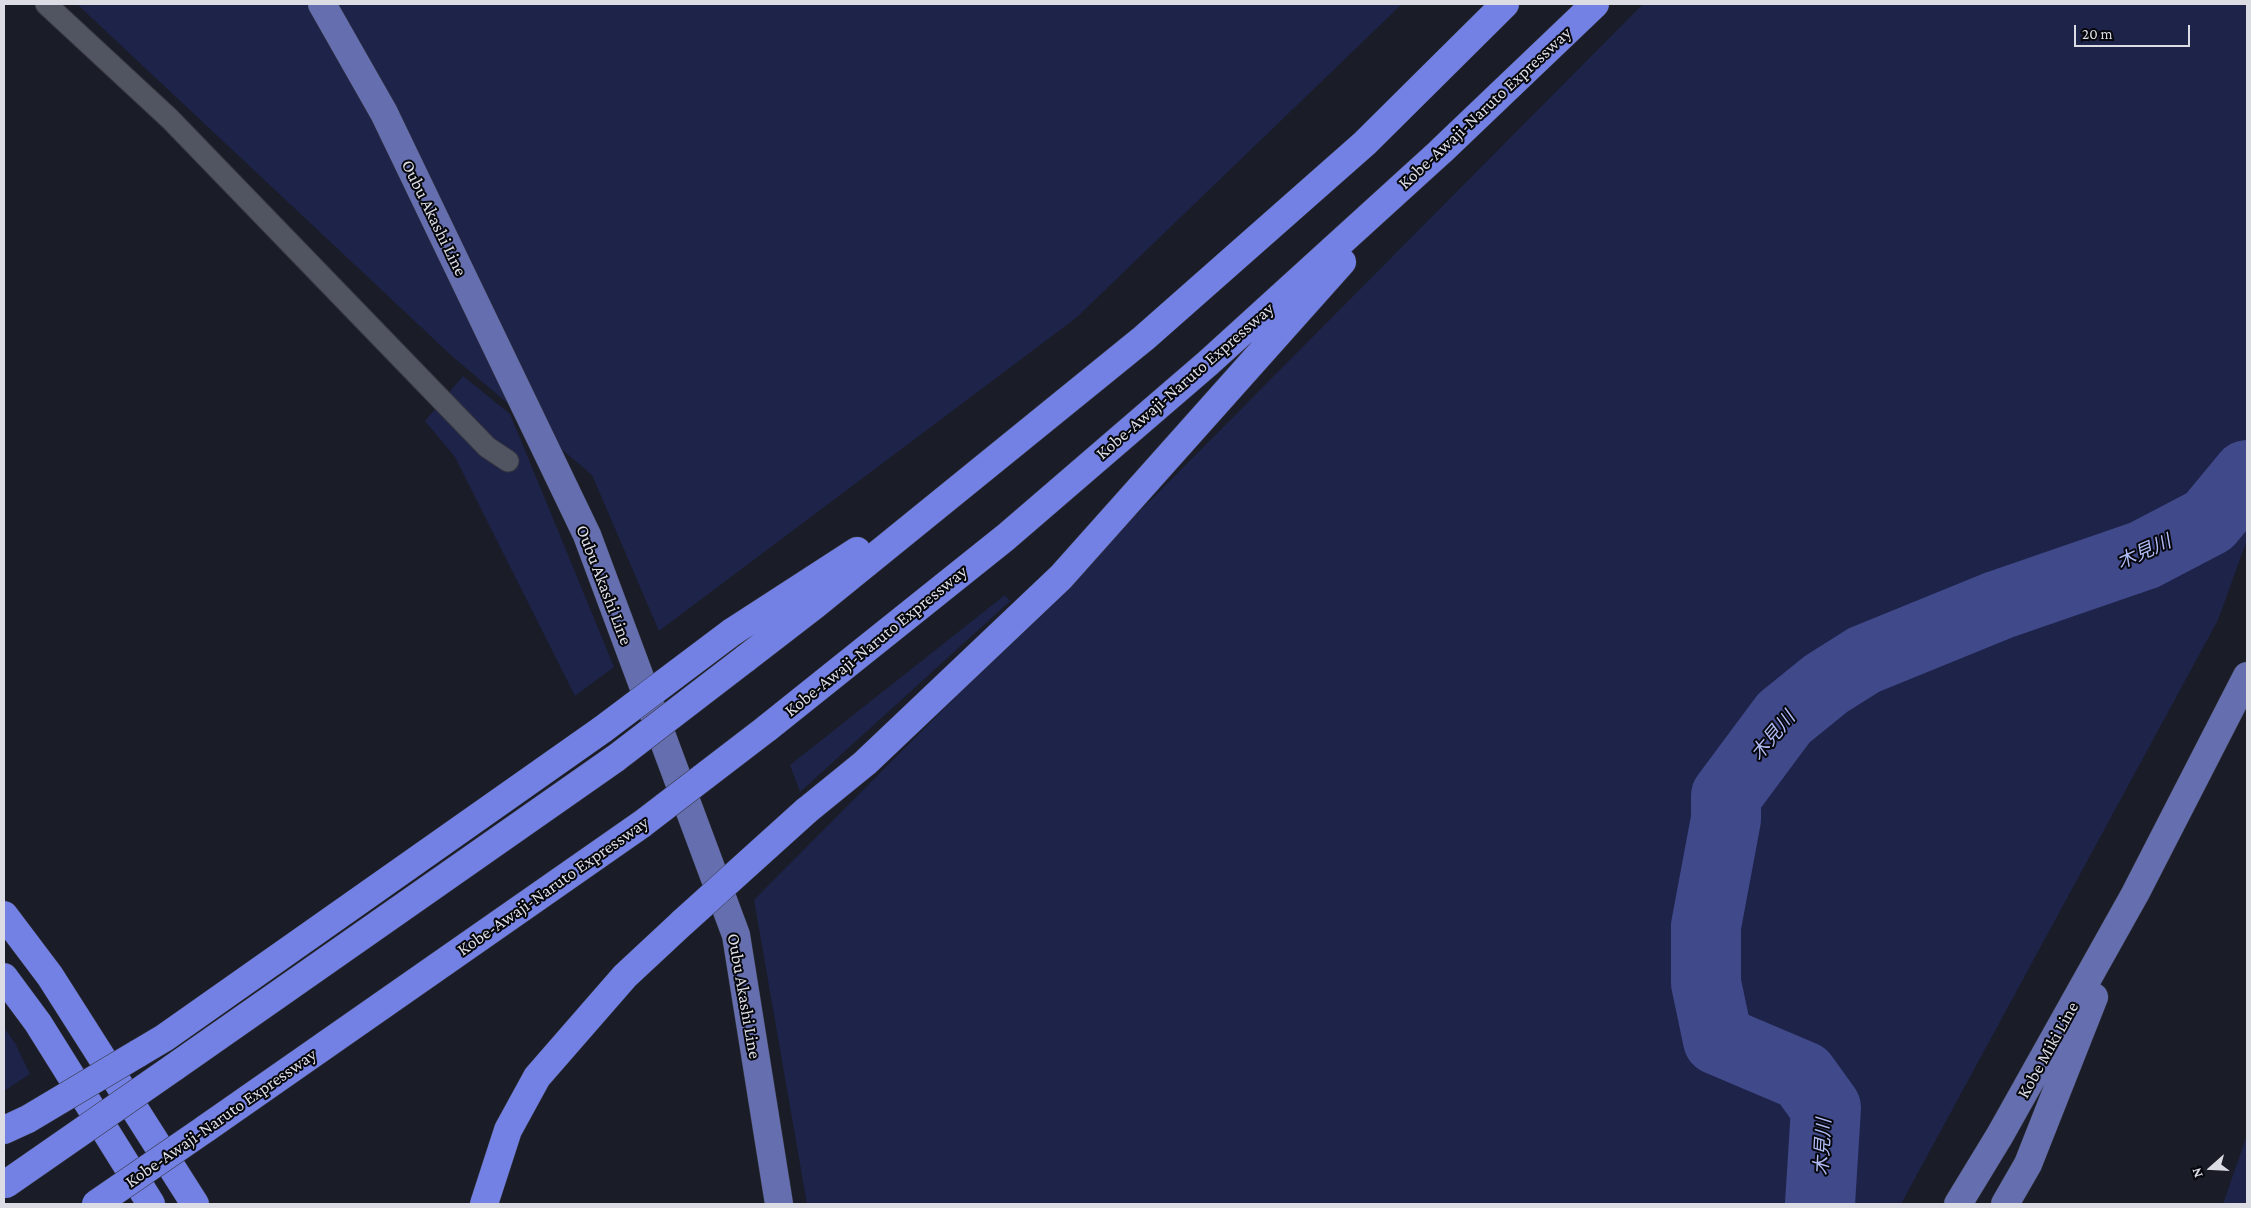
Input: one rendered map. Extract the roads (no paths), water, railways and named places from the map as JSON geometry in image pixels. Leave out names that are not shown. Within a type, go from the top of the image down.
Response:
[{"type":"highway","points":[[5,1184],[616,758],[815,605],[1144,338],[1365,144],[1505,4]]},
{"type":"highway","name":"Kobe-Awaji-Naruto Expressway","points":[[96,1204],[642,824],[766,729],[1006,537],[1178,389],[1440,152],[1595,4]]},
{"type":"highway","points":[[484,1204],[508,1130],[537,1077],[625,976],[806,811],[865,763],[1061,578],[1440,152]]},
{"type":"highway","points":[[4,1130],[28,1119],[164,1038],[603,729],[732,632],[962,484]]},
{"type":"highway","points":[[4,915],[50,976],[195,1204]]},
{"type":"highway","points":[[4,977],[38,1023],[151,1204]]},
{"type":"main road","name":"Oubu Akashi Line","points":[[322,4],[384,112],[587,536],[736,935],[779,1204]]},
{"type":"main road","name":"Kobe Miki Line","points":[[1958,1204],[2000,1135],[2135,894],[2247,676]]},
{"type":"main road","name":"Kobe Miki Line","points":[[2005,1204],[2028,1164],[2135,894]]},
{"type":"lane","points":[[46,4],[170,119],[487,447],[508,461]]},
{"type":"waterway","name":"木見川","points":[[1820,1204],[1826,1108],[1803,1076],[1718,1040],[1706,983],[1706,926],[1726,819],[1726,796],[1784,718],[1826,684],[1864,660],[1999,605],[2144,555],[2209,521],[2247,475]]}]
